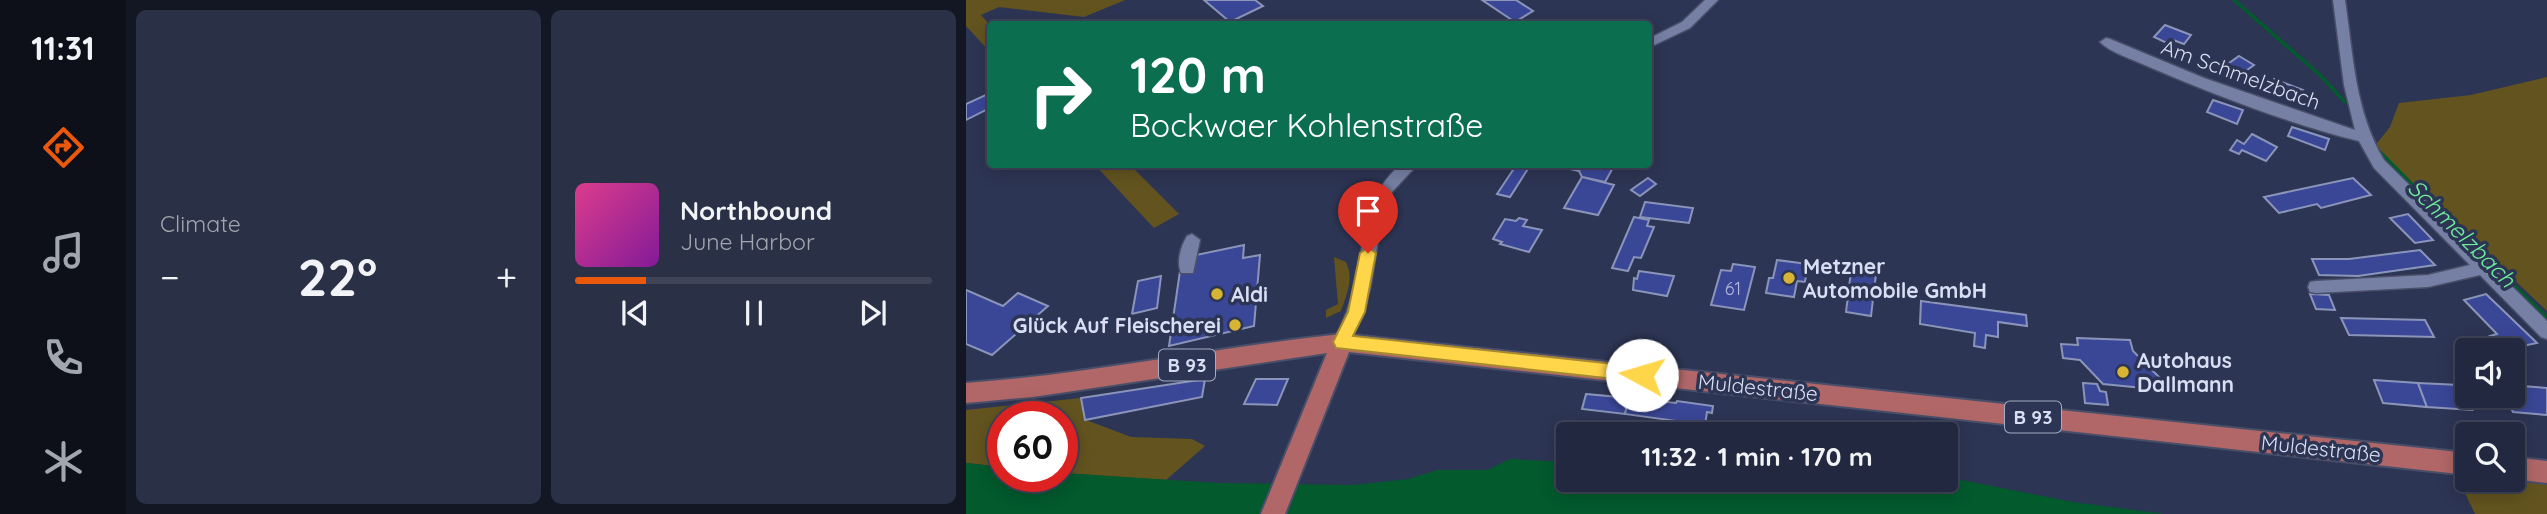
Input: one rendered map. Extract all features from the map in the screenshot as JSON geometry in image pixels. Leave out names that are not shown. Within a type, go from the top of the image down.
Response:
[{"type":"main road","name":"Muldestraße","points":[[966,393],[1033,388],[1342,342],[2455,463]]},
{"type":"main road","points":[[1273,514],[1342,342]]},
{"type":"main road","points":[[2525,469],[2547,472]]},
{"type":"street","points":[[1652,42],[1686,25],[1712,0]]},
{"type":"street","name":"Am Schmelzbach","points":[[2339,0],[2356,110],[2363,137],[2379,164],[2547,332]]},
{"type":"street","name":"Am Schmelzbach","points":[[2106,42],[2144,61],[2333,131],[2363,137]]},
{"type":"street","points":[[1342,342],[1356,312],[1366,273],[1373,214],[1380,195],[1407,168]]},
{"type":"street","points":[[1187,270],[1192,240]]},
{"type":"street","points":[[2316,287],[2428,281],[2483,268]]},
{"type":"shaded area","points":[[966,0],[1125,0],[1084,17],[999,7],[981,15],[987,22],[987,49],[966,26]]},
{"type":"shaded area","points":[[2547,77],[2547,311],[2374,147],[2390,127],[2399,103],[2471,95]]},
{"type":"shaded area","points":[[1098,168],[1133,168],[1179,214],[1154,228]]},
{"type":"shaded area","points":[[1334,257],[1346,262],[1349,286],[1341,311],[1326,318],[1326,310],[1338,304]]},
{"type":"shaded area","points":[[1081,398],[1086,420],[1131,437],[1192,439],[1205,446],[1166,480],[1078,474],[1078,401],[1052,401]]},
{"type":"shaded area","points":[[987,408],[987,465],[966,463],[966,410]]},
{"type":"shaded area","points":[[1510,459],[1556,461],[1556,492],[1958,492],[1958,480],[1961,480],[2073,502],[2165,514],[966,514],[966,463],[987,465],[987,492],[1078,492],[1078,474],[1219,483],[1352,485],[1408,479],[1437,470],[1487,470]]},
{"type":"shaded area","points":[[2525,481],[2547,481],[2547,514],[2475,514],[2465,492],[2525,492]]},
{"type":"building","points":[[1204,0],[1255,0],[1263,6],[1232,21]]},
{"type":"building","points":[[1482,0],[1516,0],[1533,11],[1514,21]]},
{"type":"building","points":[[2165,25],[2191,35],[2184,44],[2173,40],[2169,44],[2154,37]]},
{"type":"building","points":[[2239,56],[2254,65],[2240,75],[2225,66]]},
{"type":"building","points":[[2274,79],[2303,90],[2297,101],[2272,93],[2274,91],[2269,89]]},
{"type":"building","points":[[987,94],[987,110],[966,120],[966,104]]},
{"type":"building","points":[[2213,100],[2243,110],[2237,124],[2207,112]]},
{"type":"building","points":[[2292,127],[2329,139],[2325,150],[2288,136]]},
{"type":"building","points":[[2252,134],[2277,147],[2266,161],[2242,150],[2239,154],[2230,150],[2237,140],[2244,144]]},
{"type":"building","points":[[1514,168],[1528,168],[1510,197],[1497,194]]},
{"type":"building","points":[[1581,168],[1613,168],[1605,182],[1582,177],[1579,171]]},
{"type":"building","points":[[1582,177],[1614,185],[1598,215],[1564,208]]},
{"type":"building","points":[[1648,178],[1656,184],[1640,196],[1631,190]]},
{"type":"building","points":[[2353,178],[2371,195],[2321,208],[2317,204],[2279,213],[2264,197]]},
{"type":"building","points":[[1645,202],[1693,208],[1689,223],[1640,217]]},
{"type":"building","points":[[2408,214],[2433,240],[2415,243],[2390,218]]},
{"type":"building","points":[[1634,217],[1649,220],[1647,226],[1654,227],[1641,258],[1634,257],[1628,271],[1612,268]]},
{"type":"building","points":[[1519,218],[1527,220],[1523,226],[1542,230],[1529,252],[1500,244],[1502,242],[1493,239],[1505,219],[1516,221]]},
{"type":"building","name":"Aldi","points":[[1244,245],[1243,258],[1260,255],[1254,326],[1169,346],[1180,271],[1194,268],[1196,255]]},
{"type":"building","points":[[2420,250],[2435,265],[2358,276],[2319,275],[2312,259],[2349,259]]},
{"type":"building","name":"Metzner Automobile GmbH","points":[[1777,260],[1808,264],[1805,282],[1797,281],[1794,297],[1766,293]]},
{"type":"building","points":[[1733,264],[1755,267],[1744,310],[1711,305],[1721,270],[1731,271]]},
{"type":"building","points":[[1639,271],[1674,276],[1667,296],[1633,290],[1634,278],[1637,279]]},
{"type":"building","points":[[1851,271],[1876,274],[1871,316],[1846,312]]},
{"type":"building","points":[[1161,276],[1157,308],[1132,314],[1138,281]]},
{"type":"building","points":[[966,290],[1003,306],[1018,293],[1048,306],[992,355],[966,344]]},
{"type":"building","points":[[2310,294],[2329,295],[2335,310],[2316,309]]},
{"type":"building","points":[[2486,294],[2537,343],[2525,346],[2525,338],[2492,338],[2490,336],[2497,334],[2464,300]]},
{"type":"building","points":[[1921,301],[2026,315],[2027,326],[1998,322],[1998,337],[1986,335],[1985,348],[1974,346],[1975,333],[1920,324]]},
{"type":"building","points":[[2341,318],[2425,320],[2434,337],[2349,335]]},
{"type":"building","name":"Autohaus Dallmann","points":[[2077,338],[2130,340],[2133,351],[2173,391],[2103,384],[2080,360],[2063,358],[2061,344],[2078,345]]},
{"type":"building","points":[[1205,379],[1202,397],[1085,420],[1081,398]]},
{"type":"building","points":[[1256,379],[1288,379],[1277,405],[1244,404]]},
{"type":"building","points":[[2374,380],[2418,383],[2427,407],[2383,403]]},
{"type":"building","points":[[2083,383],[2097,384],[2100,391],[2106,392],[2108,405],[2085,403]]},
{"type":"building","points":[[2418,383],[2455,385],[2455,408],[2472,410],[2427,407]]},
{"type":"building","points":[[2525,386],[2547,388],[2547,415],[2513,412],[2511,408],[2525,408]]},
{"type":"building","points":[[1586,394],[1629,398],[1625,414],[1582,409]]},
{"type":"building","points":[[1629,398],[1713,406],[1712,413],[1707,412],[1705,422],[1683,422],[1625,414]]},
{"type":"waterway","name":"Schmelzbach","points":[[2234,0],[2320,75],[2345,102]]},
{"type":"waterway","name":"Schmelzbach","points":[[2377,149],[2453,226]]},
{"type":"waterway","name":"Schmelzbach","points":[[2451,225],[2547,318]]},
{"type":"place","name":"Metzner Automobile GmbH","points":[[1789,278]]},
{"type":"place","name":"Aldi","points":[[1217,294]]},
{"type":"place","name":"Glück Auf Fleischerei","points":[[1235,325]]},
{"type":"place","name":"Autohaus Dallmann","points":[[2123,372]]},
{"type":"route","points":[[1368,253],[1356,312],[1342,342],[1642,375]]}]
